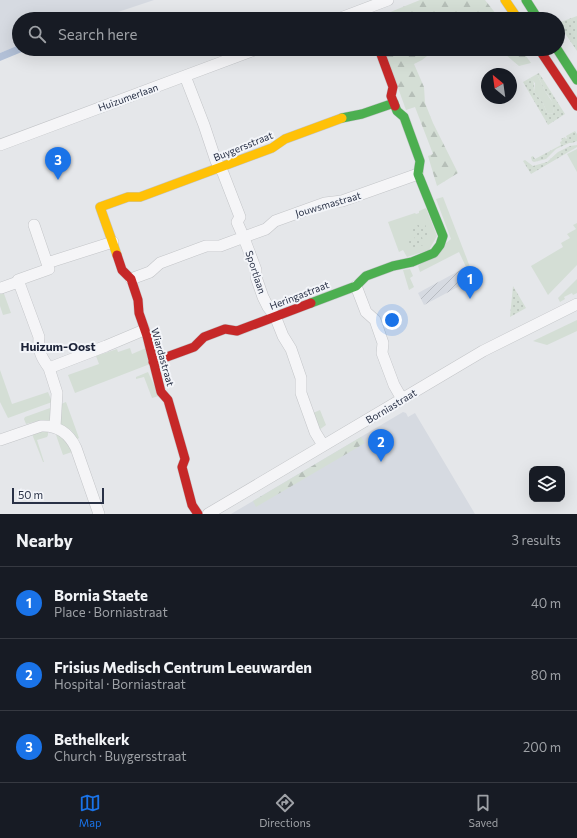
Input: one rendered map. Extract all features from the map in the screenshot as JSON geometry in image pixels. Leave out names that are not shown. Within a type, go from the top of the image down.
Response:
[{"type":"street","points":[[371,12],[388,0]]},
{"type":"street","points":[[505,0],[513,12]]},
{"type":"street","points":[[526,0],[534,12]]},
{"type":"street","name":"Huizumerlaan","points":[[0,145],[238,56]]},
{"type":"street","points":[[382,56],[393,87],[391,96],[397,111],[404,117],[420,161],[418,174]]},
{"type":"street","points":[[544,56],[577,106]]},
{"type":"street","points":[[562,56],[577,80]]},
{"type":"street","name":"Sportlaan","points":[[185,76],[216,161],[220,167],[240,217],[236,222],[244,238],[256,270],[256,277],[263,297],[268,307],[276,316],[283,336],[291,350],[301,378],[301,394],[315,432],[323,445]]},
{"type":"street","name":"Buygersstraat","points":[[100,207],[128,197],[140,197],[272,148],[285,139],[333,121],[347,116],[362,114],[394,103]]},
{"type":"street","name":"Heringastraat","points":[[154,362],[194,347],[204,337],[225,329],[236,331],[356,286],[366,276],[393,266],[412,262],[434,253],[440,245],[443,236],[418,174]]},
{"type":"street","name":"Jouwsmastraat","points":[[131,279],[150,272],[160,263],[206,246],[220,246],[266,229],[275,220],[325,203],[342,201],[418,174]]},
{"type":"street","name":"Wiardastraat","points":[[100,207],[122,270],[131,279],[138,300],[139,314],[154,362],[161,392],[168,400],[185,459],[182,467],[192,505],[198,514]]},
{"type":"street","points":[[1,288],[49,269],[34,225]]},
{"type":"street","points":[[47,263],[113,242]]},
{"type":"street","points":[[18,281],[39,338],[38,348],[42,359],[48,368],[57,393],[55,427]]},
{"type":"street","points":[[356,286],[366,312],[375,320],[383,343],[382,353],[394,385],[402,399]]},
{"type":"street","name":"Borniastraat","points":[[208,514],[500,342],[577,304]]},
{"type":"street","points":[[48,368],[144,330]]},
{"type":"street","points":[[0,440],[48,425],[68,434],[72,440],[99,514]]},
{"type":"shaded area","points":[[0,0],[154,0],[118,12],[12,12],[12,48],[0,53]]},
{"type":"shaded area","points":[[466,267],[473,279],[424,305],[418,293]]},
{"type":"shaded area","points":[[403,412],[406,413],[408,417],[415,413],[475,514],[231,514]]},
{"type":"green space","points":[[420,0],[485,0],[494,12],[390,12]]},
{"type":"green space","points":[[577,16],[577,51],[565,33],[565,20]]},
{"type":"green space","points":[[387,56],[427,56],[414,64],[424,87],[425,103],[433,123],[458,173],[437,186],[428,156],[433,154],[415,107],[406,110]]},
{"type":"green space","points":[[507,56],[526,56],[531,63],[519,66]]},
{"type":"green space","points":[[539,73],[565,114],[548,125],[523,82],[530,78],[532,79],[534,82],[534,92],[543,103],[547,113],[554,113],[551,99],[545,91],[537,74]]},
{"type":"green space","points":[[537,74],[545,91],[553,103],[554,113],[547,113],[543,103],[534,92],[535,83],[530,78]]},
{"type":"green space","points":[[575,131],[577,134],[577,141],[556,149],[546,159],[534,162],[532,161],[531,157],[533,156],[535,159],[561,145],[561,139],[565,137],[566,139],[566,136]]},
{"type":"green space","points":[[577,145],[577,147],[531,174],[523,161],[525,160],[533,166],[547,162],[558,152],[570,146]]},
{"type":"green space","points":[[577,149],[577,172],[567,154]]},
{"type":"green space","points":[[443,197],[470,267],[467,269],[459,252],[420,272],[418,266],[451,239],[436,199]]},
{"type":"green space","points":[[426,208],[437,236],[429,250],[407,257],[403,250],[399,252],[388,222],[419,213],[419,211]]},
{"type":"green space","points":[[425,223],[428,236],[422,237],[424,245],[409,248],[408,241],[415,239],[412,229],[418,227],[417,225]]},
{"type":"green space","points":[[577,223],[577,265],[548,295],[531,266],[563,247],[561,243],[570,238],[567,234],[576,229],[573,225]]},
{"type":"green space","points":[[410,269],[413,276],[410,278],[414,287],[409,290],[403,270]]},
{"type":"green space","points":[[577,279],[577,293],[573,295],[572,293],[564,297],[565,299],[560,302],[558,298]]},
{"type":"green space","points":[[513,286],[526,308],[510,317]]},
{"type":"green space","points":[[3,291],[11,313],[3,315],[0,306],[0,293]]},
{"type":"green space","points":[[577,320],[577,331],[547,345],[533,341]]},
{"type":"green space","points":[[130,348],[132,354],[146,348],[150,364],[75,393],[68,375],[99,364],[96,356],[117,349],[118,352]]},
{"type":"green space","points":[[0,370],[12,404],[48,392],[52,402],[8,418],[0,402]]},
{"type":"green space","points":[[148,372],[159,396],[152,398],[144,377],[136,379],[136,377]]},
{"type":"green space","points":[[66,402],[79,438],[77,439],[71,430],[60,424],[61,404]]},
{"type":"green space","points":[[53,407],[51,421],[38,421],[26,424],[24,419],[25,417]]},
{"type":"green space","points":[[320,410],[326,425],[319,430],[313,413]]},
{"type":"green space","points":[[40,431],[48,431],[47,437],[37,440],[44,462],[32,434]]},
{"type":"green space","points":[[56,435],[65,439],[72,452],[63,455]]},
{"type":"green space","points":[[361,437],[365,443],[256,507],[253,501]]},
{"type":"water","points":[[12,48],[12,56],[0,61],[0,53]]},
{"type":"traffic: fast","points":[[526,0],[534,12]]},
{"type":"traffic: fast","points":[[562,56],[577,80]]},
{"type":"traffic: fast","points":[[342,118],[362,114],[394,103]]},
{"type":"traffic: fast","points":[[311,303],[356,286],[366,276],[393,266],[412,262],[434,253],[440,245],[443,236],[418,174],[420,161],[404,117],[397,111],[395,106]]},
{"type":"traffic: slow","points":[[505,0],[513,12]]},
{"type":"traffic: slow","points":[[117,255],[100,207],[128,197],[140,197],[272,148],[285,139],[342,118]]},
{"type":"traffic: jam","points":[[382,56],[393,87],[391,96],[395,106]]},
{"type":"traffic: jam","points":[[544,56],[577,106]]},
{"type":"traffic: jam","points":[[117,255],[122,270],[131,279],[138,300],[139,313],[147,336],[161,392],[168,400],[185,459],[182,467],[192,505],[198,514]]},
{"type":"traffic: jam","points":[[153,362],[194,347],[204,337],[225,329],[237,331],[311,303]]},
{"type":"place","name":"Bethelkerk","points":[[58,180]]},
{"type":"place","name":"Bornia Staete","points":[[470,299]]},
{"type":"place","name":"Frisius Medisch Centrum Leeuwarden","points":[[381,462]]},
{"type":"district","name":"Huizum-Oost","points":[[58,347]]}]
